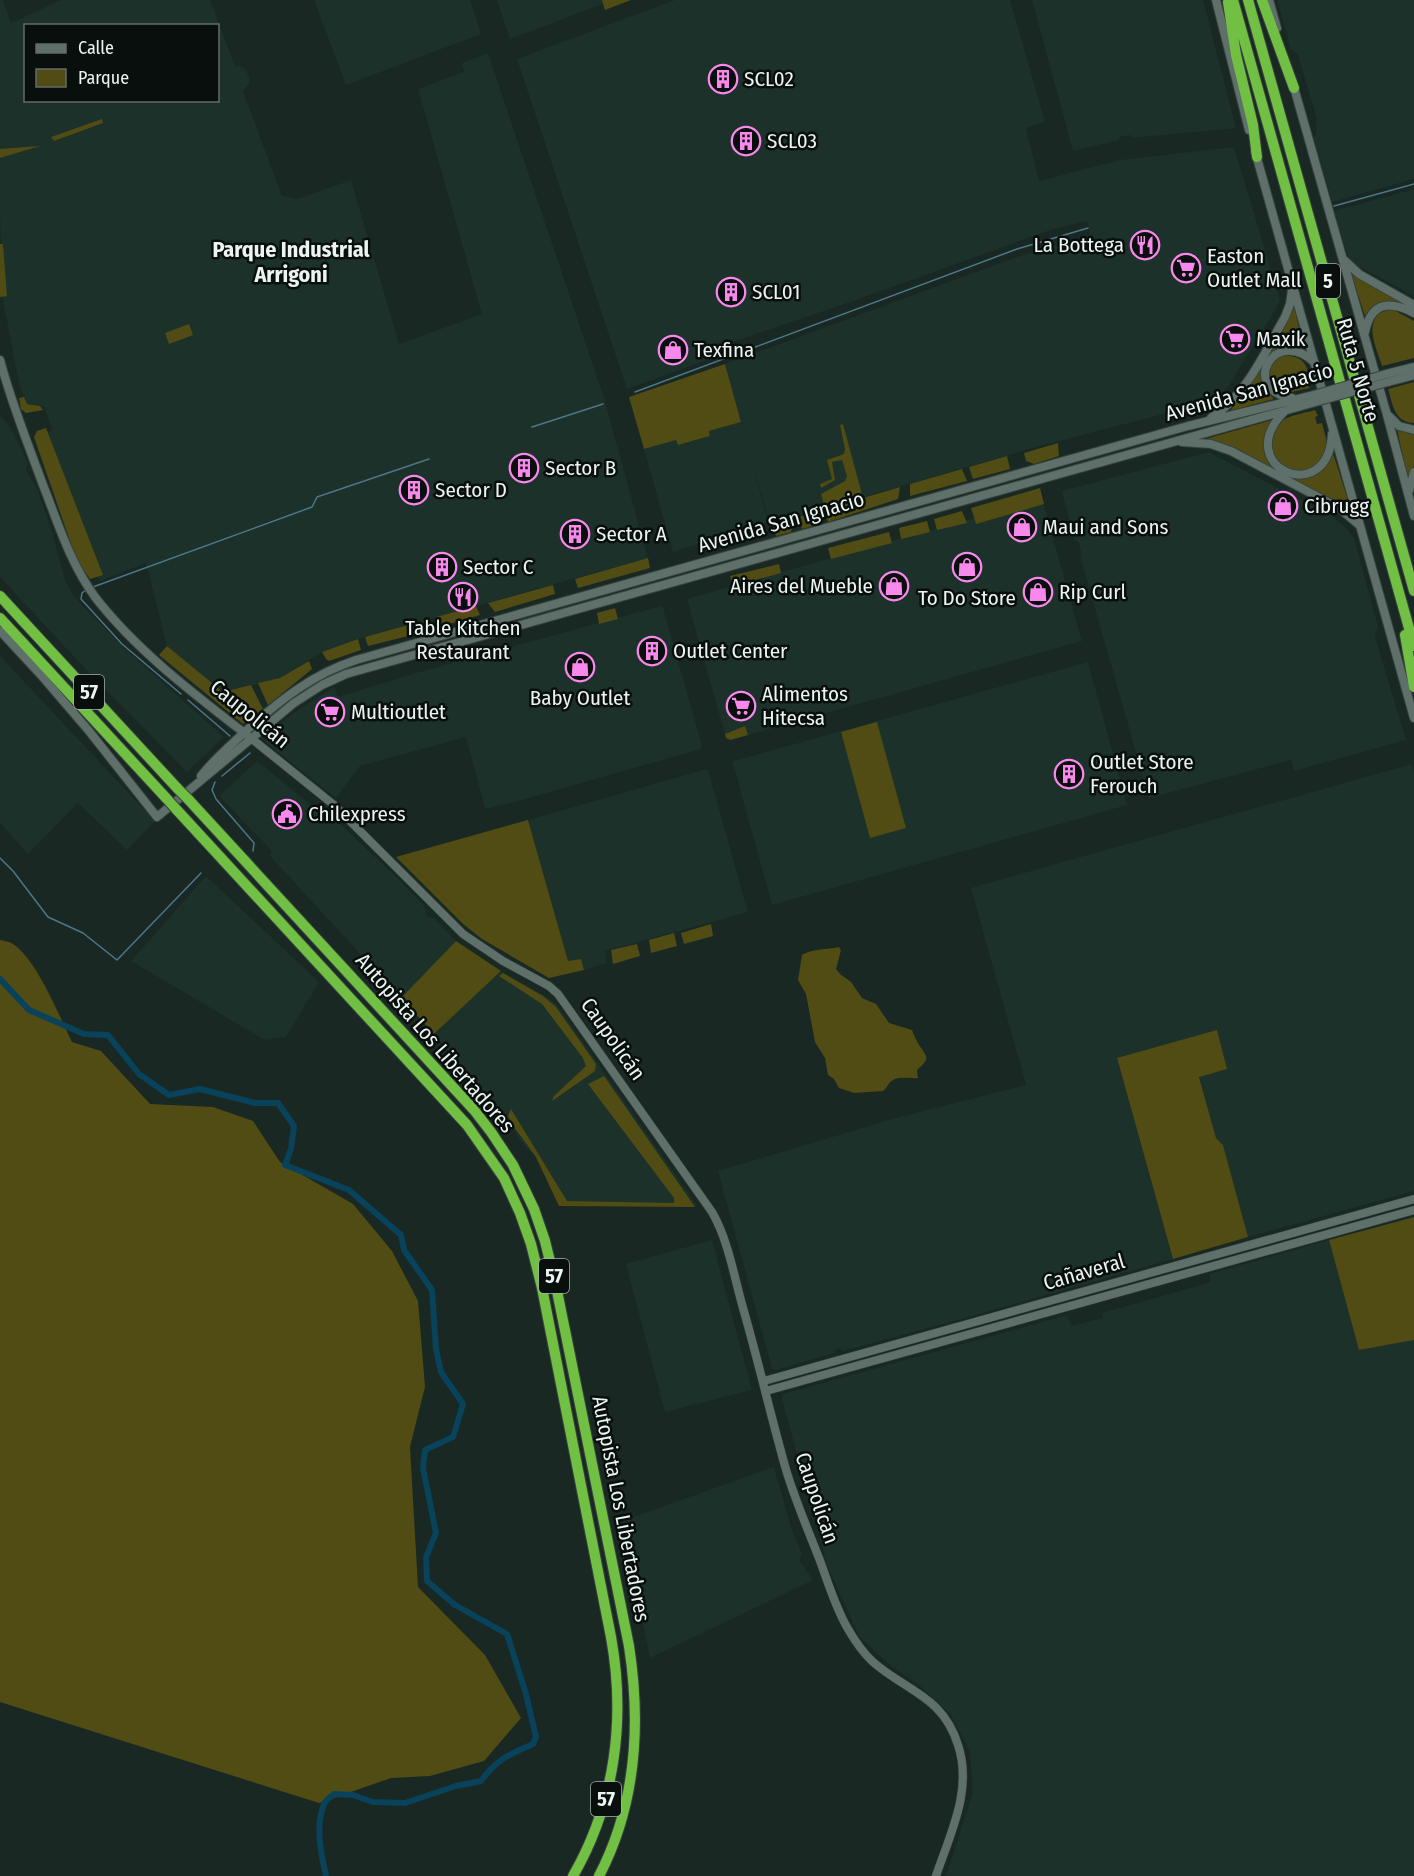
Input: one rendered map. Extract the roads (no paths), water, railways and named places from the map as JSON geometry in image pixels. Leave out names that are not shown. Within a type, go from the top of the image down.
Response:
[{"type":"highway","points":[[1228,0],[1236,55],[1253,125],[1257,157]]},
{"type":"highway","name":"Ruta 5 Norte","points":[[1233,0],[1414,646]]},
{"type":"highway","name":"Ruta 5 Norte","points":[[1248,0],[1414,591]]},
{"type":"highway","points":[[1262,0],[1294,88]]},
{"type":"highway","points":[[1406,562],[1414,582]]},
{"type":"highway","points":[[1395,579],[1414,687]]},
{"type":"highway","name":"Autopista Los Libertadores","points":[[0,596],[474,1110],[506,1154],[520,1179],[534,1209],[554,1271],[629,1646],[634,1685],[635,1732],[628,1793],[614,1842],[599,1876]]},
{"type":"highway","name":"Autopista Los Libertadores","points":[[0,618],[467,1125],[504,1178],[526,1228],[539,1274],[612,1637],[618,1685],[618,1731],[610,1783],[592,1839],[573,1876]]},
{"type":"main road","points":[[1216,0],[1238,90],[1414,718]]},
{"type":"main road","points":[[1269,0],[1414,516]]},
{"type":"main road","points":[[1341,255],[1359,274],[1414,305]]},
{"type":"main road","points":[[1205,422],[1225,409],[1241,391],[1285,317],[1291,299],[1292,285]]},
{"type":"main road","points":[[1365,335],[1372,314],[1380,307],[1398,306],[1414,313]]},
{"type":"main road","points":[[1298,399],[1280,396],[1270,390],[1265,376],[1267,365],[1276,354],[1289,351],[1302,354],[1314,363]]},
{"type":"main road","name":"Caupolicán","points":[[0,360],[15,408],[69,551],[88,587],[147,654],[252,739]]},
{"type":"main road","name":"Avenida San Ignacio","points":[[0,631],[89,731],[157,816],[304,696],[352,672],[1285,411],[1311,400],[1387,378],[1414,367]]},
{"type":"main road","name":"Avenida San Ignacio","points":[[1387,378],[1413,376]]},
{"type":"main road","name":"Avenida San Ignacio","points":[[195,784],[212,762],[295,690],[322,673],[344,664],[387,650],[1188,426],[1298,399],[1311,400]]},
{"type":"main road","points":[[1285,411],[1270,431],[1268,448],[1275,464],[1290,473],[1307,474],[1322,466],[1330,449],[1331,425]]},
{"type":"main road","points":[[1387,414],[1399,426],[1414,430]]},
{"type":"main road","points":[[1188,426],[1192,431],[1190,437]]},
{"type":"main road","points":[[1175,441],[1204,443],[1231,451],[1339,508],[1360,527]]},
{"type":"main road","points":[[1409,495],[1414,472]]},
{"type":"main road","points":[[1004,478],[1007,482],[1006,488]]},
{"type":"main road","points":[[792,538],[791,543],[794,548]]},
{"type":"main road","points":[[609,588],[612,593],[611,599]]},
{"type":"main road","points":[[419,642],[418,649],[422,652]]},
{"type":"main road","points":[[387,650],[390,661]]},
{"type":"main road","points":[[263,716],[265,722],[270,723]]},
{"type":"street","name":"Caupolicán","points":[[252,739],[334,805],[463,934],[503,961],[549,986],[562,998],[715,1216],[764,1381],[790,1482],[847,1628],[862,1651],[873,1662],[936,1707],[949,1724],[958,1743],[963,1765],[963,1791],[936,1876]]},
{"type":"street","name":"Cañaveral","points":[[764,1381],[1414,1199]]},
{"type":"street","name":"Cañaveral","points":[[766,1391],[1414,1210]]},
{"type":"waterway","points":[[1334,206],[1414,184]]},
{"type":"waterway","points":[[635,392],[1017,249],[1088,228]]},
{"type":"waterway","points":[[532,427],[603,404]]},
{"type":"waterway","points":[[93,587],[312,507],[317,497],[429,459]]},
{"type":"waterway","points":[[86,590],[82,593],[81,599],[122,644],[181,694]]},
{"type":"waterway","points":[[188,700],[230,736]]},
{"type":"waterway","points":[[222,776],[250,753]]},
{"type":"waterway","points":[[215,782],[212,790],[216,799],[254,843],[253,851]]},
{"type":"waterway","points":[[0,858],[13,871],[48,917],[83,933],[117,960],[201,873]]},
{"type":"waterway","points":[[0,979],[29,1010],[84,1034],[108,1035],[139,1074],[169,1095],[200,1089],[255,1103],[278,1103],[294,1126],[291,1149],[285,1165],[349,1190],[401,1235],[404,1250],[432,1290],[436,1349],[441,1372],[463,1404],[453,1437],[425,1450],[423,1468],[436,1533],[426,1557],[427,1581],[455,1605],[507,1634],[526,1694],[536,1737],[533,1744],[498,1763],[481,1781],[456,1786],[405,1803],[373,1802],[353,1795],[334,1794],[324,1804],[319,1831],[326,1876]]},
{"type":"place","name":"SCL02","points":[[723,79]]},
{"type":"place","name":"SCL03","points":[[746,141]]},
{"type":"place","name":"La Bottega","points":[[1145,245]]},
{"type":"place","name":"Easton Outlet Mall","points":[[1186,268]]},
{"type":"place","name":"SCL01","points":[[731,292]]},
{"type":"place","name":"Maxik","points":[[1235,339]]},
{"type":"place","name":"Texfina","points":[[673,350]]},
{"type":"place","name":"Sector B","points":[[524,468]]},
{"type":"place","name":"Sector D","points":[[414,490]]},
{"type":"place","name":"Cibrugg","points":[[1283,506]]},
{"type":"place","name":"Maui and Sons","points":[[1022,527]]},
{"type":"place","name":"Sector A","points":[[575,534]]},
{"type":"place","name":"Sector C","points":[[442,567]]},
{"type":"place","name":"To Do Store","points":[[967,567]]},
{"type":"place","name":"Aires del Mueble","points":[[894,586]]},
{"type":"place","name":"Rip Curl","points":[[1038,592]]},
{"type":"place","name":"Table Kitchen Restaurant","points":[[463,597]]},
{"type":"place","name":"Outlet Center","points":[[652,651]]},
{"type":"place","name":"Baby Outlet","points":[[580,667]]},
{"type":"place","name":"Alimentos Hitecsa","points":[[741,706]]},
{"type":"place","name":"Multioutlet","points":[[330,712]]},
{"type":"place","name":"Outlet Store Ferouch","points":[[1069,774]]},
{"type":"place","name":"Chilexpress","points":[[287,814]]},
{"type":"district","name":"Parque Industrial Arrigoni","points":[[291,262]]}]
